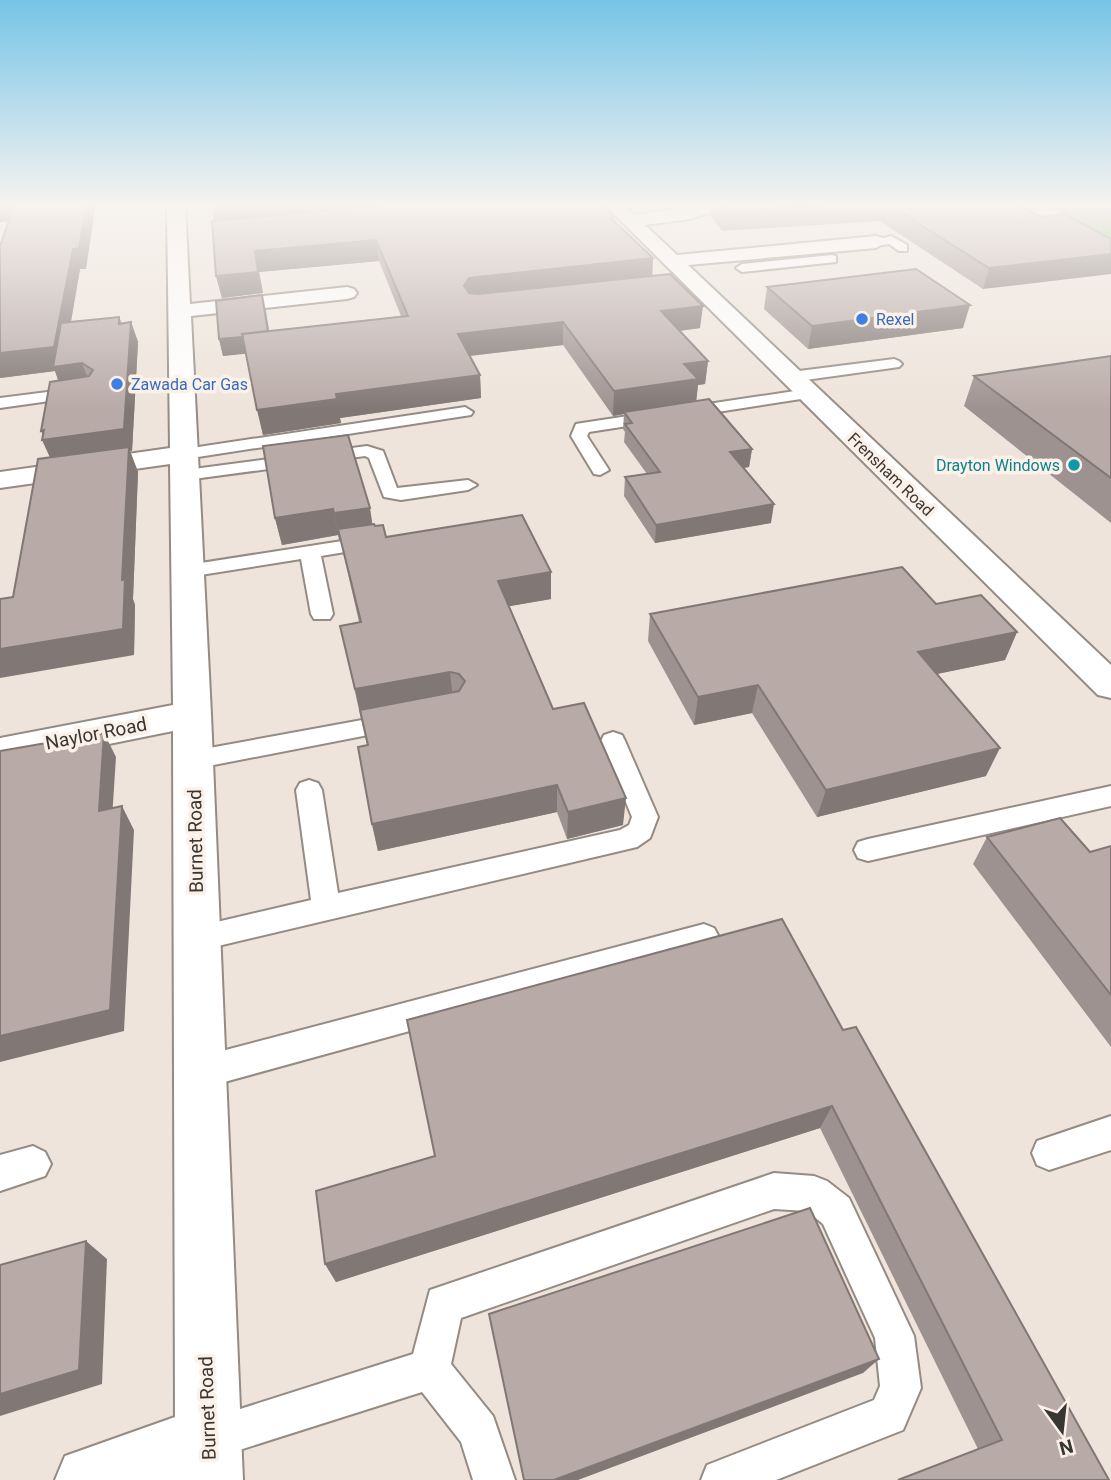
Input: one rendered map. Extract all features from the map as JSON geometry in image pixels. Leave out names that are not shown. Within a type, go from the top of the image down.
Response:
[{"type":"street","name":"Burnet Road","points":[[181,272],[208,1460]]},
{"type":"street","points":[[670,274],[684,272]]},
{"type":"street","name":"Frensham Road","points":[[670,274],[695,284],[1111,686]]},
{"type":"street","points":[[181,311],[347,293]]},
{"type":"street","points":[[0,480],[186,465]]},
{"type":"street","name":"Naylor Road","points":[[0,752],[192,714]]},
{"type":"street","points":[[89,1480],[208,1460]]},
{"type":"lane","points":[[600,470],[579,436],[582,428],[800,386],[894,364]]},
{"type":"lane","points":[[0,403],[90,392]]},
{"type":"lane","points":[[186,465],[465,412]]},
{"type":"lane","points":[[186,465],[367,451],[377,455],[390,493],[401,494],[468,485]]},
{"type":"lane","points":[[188,571],[391,540]]},
{"type":"lane","points":[[310,552],[322,614]]},
{"type":"lane","points":[[193,760],[412,718]]},
{"type":"lane","points":[[197,937],[627,839],[641,831],[645,817],[613,741]]},
{"type":"lane","points":[[309,790],[326,908]]},
{"type":"lane","points":[[868,850],[1111,796]]},
{"type":"lane","points":[[199,1073],[704,937]]},
{"type":"lane","points":[[1049,1153],[1111,1133]]},
{"type":"lane","points":[[494,1480],[478,1431],[430,1369],[444,1304],[774,1191],[814,1194],[836,1211],[894,1336],[901,1388],[888,1415],[722,1480]]},
{"type":"lane","points":[[208,1460],[430,1369]]},
{"type":"building","points":[[0,272],[69,272],[54,347],[0,353]]},
{"type":"building","points":[[216,272],[257,272],[216,276]]},
{"type":"building","points":[[390,272],[524,272],[469,278],[464,286],[469,293],[478,294],[670,274],[703,306],[661,311],[708,361],[684,364],[698,379],[614,391],[563,322],[458,334],[480,375],[336,394],[337,399],[257,410],[242,334],[408,316]]},
{"type":"building","points":[[891,272],[921,272],[970,305],[812,326],[767,287]]},
{"type":"building","points":[[262,295],[268,331],[219,339],[216,301]]},
{"type":"building","points":[[119,317],[119,324],[131,322],[124,429],[42,440],[44,430],[41,431],[50,382],[89,376],[93,370],[82,363],[53,367],[61,323]]},
{"type":"building","points":[[1111,356],[1111,478],[974,376]]},
{"type":"building","points":[[709,399],[752,449],[730,452],[774,504],[656,525],[625,477],[660,472],[625,424],[632,423],[624,412]]},
{"type":"building","points":[[348,435],[370,508],[334,513],[333,509],[275,518],[263,446]]},
{"type":"building","points":[[129,447],[122,580],[125,579],[123,629],[0,649],[0,599],[13,597],[38,459]]},
{"type":"building","points":[[522,515],[551,572],[498,581],[553,709],[584,703],[626,798],[568,812],[557,785],[372,824],[358,747],[368,745],[360,710],[459,691],[465,681],[459,674],[450,672],[355,689],[340,626],[361,622],[338,529],[383,525],[386,537]]},
{"type":"building","points":[[902,567],[936,604],[981,595],[1017,632],[918,652],[1000,748],[826,790],[758,685],[698,697],[650,614]]},
{"type":"building","points":[[104,733],[99,811],[122,806],[110,1010],[0,1036],[0,751]]},
{"type":"building","points":[[1060,818],[1090,852],[1111,846],[1111,995],[987,837]]},
{"type":"building","points":[[782,919],[843,1030],[856,1027],[1109,1480],[898,1480],[1002,1440],[832,1106],[325,1264],[316,1191],[435,1156],[407,1020]]},
{"type":"building","points":[[810,1208],[879,1359],[554,1480],[524,1480],[489,1314]]},
{"type":"building","points":[[86,1241],[79,1370],[0,1394],[0,1265]]},
{"type":"place","name":"Rexel","points":[[862,319]]},
{"type":"place","name":"Zawada Car Gas","points":[[117,384]]},
{"type":"place","name":"Drayton Windows","points":[[1074,465]]}]
